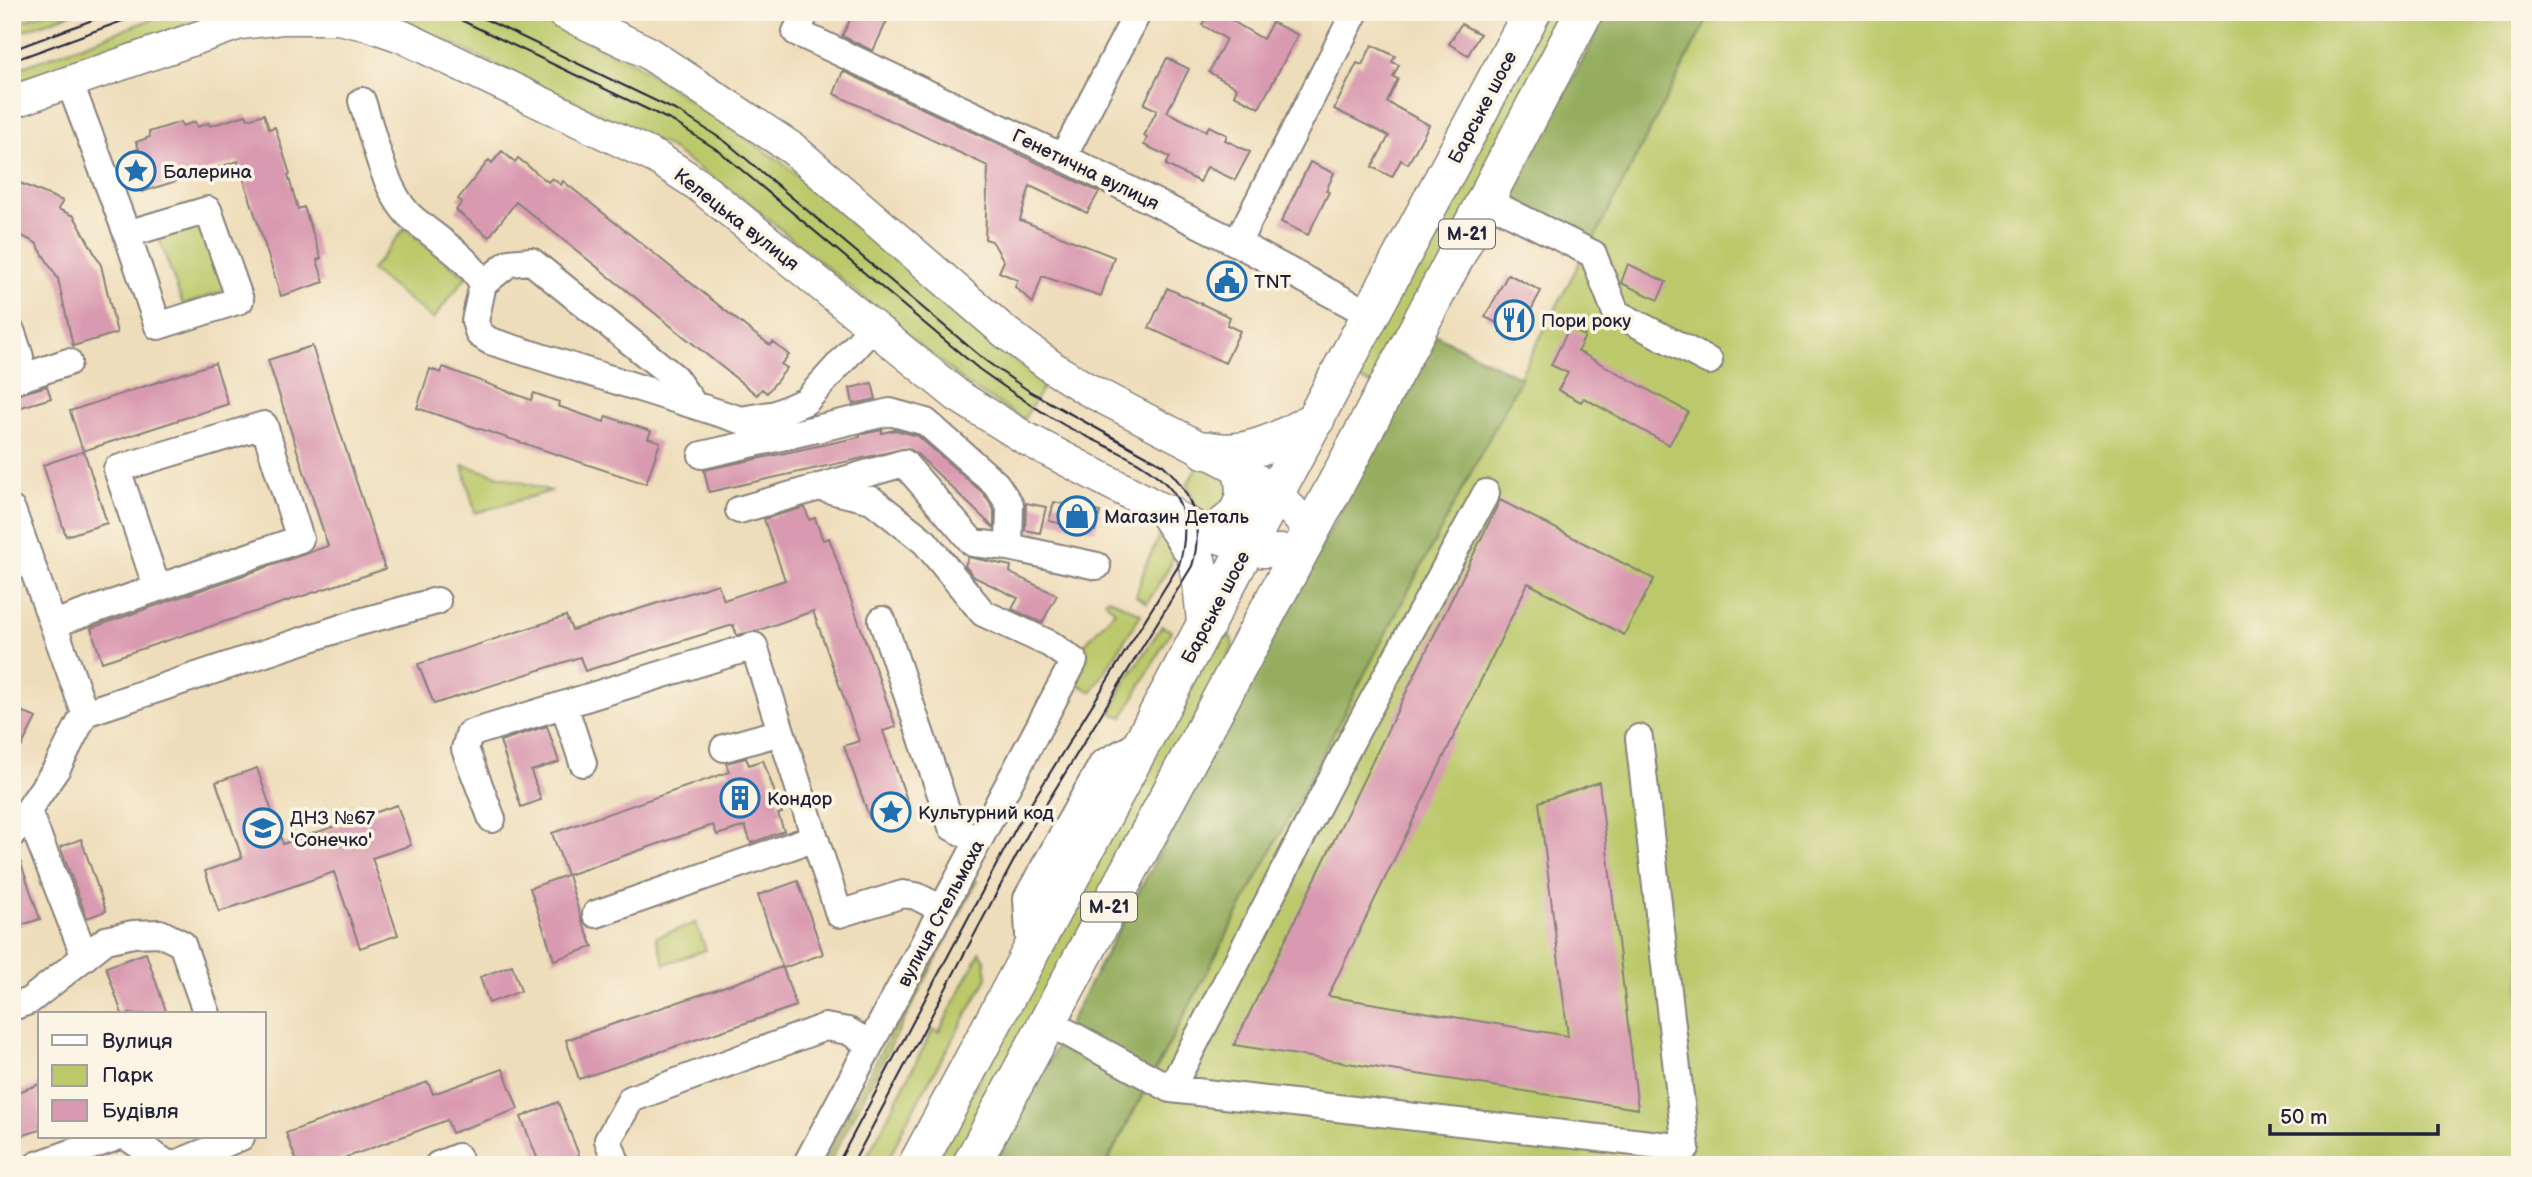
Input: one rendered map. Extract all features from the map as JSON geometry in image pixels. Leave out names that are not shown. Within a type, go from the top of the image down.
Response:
[{"type":"highway","name":"Барське шосе","points":[[917,1165],[1532,12]]},
{"type":"highway","name":"М-21","points":[[971,1165],[1351,456],[1584,12]]},
{"type":"highway","points":[[1205,450],[1234,453],[1265,445],[1313,425]]},
{"type":"highway","points":[[1313,425],[1310,441],[1321,457],[1341,460],[1351,456]]},
{"type":"highway","points":[[1168,514],[1195,554],[1201,578],[1206,626],[1225,620],[1234,624],[1242,630],[1246,649]]},
{"type":"main road","points":[[562,12],[645,51],[793,149],[1034,355],[1085,388],[1237,467],[1277,494],[1305,541]]},
{"type":"main road","name":"Келецька вулиця","points":[[12,102],[240,23],[310,17],[338,18],[370,25],[401,36],[484,74],[657,158],[697,184],[957,396],[1025,438],[1206,533],[1262,551],[1305,541]]},
{"type":"main road","points":[[1206,533],[1226,522],[1240,502],[1242,490],[1237,467]]},
{"type":"street","points":[[1063,157],[1138,12]]},
{"type":"street","points":[[1237,243],[1354,12]]},
{"type":"street","name":"Генетична вулиця","points":[[801,22],[1237,243],[1371,315]]},
{"type":"street","points":[[69,81],[127,234],[158,326],[240,300],[208,210],[127,234]]},
{"type":"street","points":[[362,101],[389,184],[407,213],[475,268],[484,284]]},
{"type":"street","points":[[1486,200],[1593,254],[1616,313],[1709,361]]},
{"type":"street","points":[[694,405],[674,377],[531,261],[509,263],[484,284],[475,321],[479,334],[490,341],[741,420],[776,414],[806,401],[872,328]]},
{"type":"street","points":[[15,357],[68,362]]},
{"type":"street","points":[[702,454],[890,412],[926,422],[996,484],[1010,505],[1009,547]]},
{"type":"street","points":[[53,624],[300,539],[264,425],[117,469],[157,588]]},
{"type":"street","points":[[739,510],[904,463],[973,543]]},
{"type":"street","points":[[818,487],[872,500],[925,542],[1009,547],[1097,566]]},
{"type":"street","points":[[1171,1090],[1358,728],[1486,493]]},
{"type":"street","points":[[12,510],[85,713]]},
{"type":"street","name":"вулиця Стельмаха","points":[[806,1165],[1074,662],[1050,644],[983,612],[925,542]]},
{"type":"street","points":[[12,834],[57,768],[85,713],[356,623],[437,601]]},
{"type":"street","points":[[882,620],[952,827],[978,841]]},
{"type":"street","points":[[492,818],[465,749],[469,734],[754,646],[839,914],[903,894],[916,896],[942,909]]},
{"type":"street","points":[[564,705],[583,763]]},
{"type":"street","points":[[723,748],[781,732]]},
{"type":"street","points":[[1048,1022],[1171,1090],[1686,1148],[1639,738]]},
{"type":"street","points":[[28,811],[85,957]]},
{"type":"street","points":[[596,914],[814,838]]},
{"type":"street","points":[[12,1007],[29,1001],[106,940],[133,934],[160,933],[182,944],[206,1012]]},
{"type":"street","points":[[617,1165],[608,1140],[631,1099],[825,1027],[848,1031],[870,1044]]},
{"type":"street","points":[[37,1165],[114,1138]]},
{"type":"street","points":[[129,1138],[171,1165],[238,1138]]},
{"type":"street","points":[[438,1165],[458,1157],[461,1165]]},
{"type":"green space","points":[[47,12],[75,12],[12,35],[12,25]]},
{"type":"green space","points":[[157,12],[223,12],[13,86],[12,71],[158,17]]},
{"type":"green space","points":[[377,12],[527,12],[636,64],[784,164],[994,346],[1045,384],[1024,419],[968,385],[749,203],[665,145],[408,23]]},
{"type":"green space","points":[[1532,12],[1584,12],[1385,390],[1341,371]]},
{"type":"green space","points":[[1608,12],[1711,12],[1592,243],[1509,199]]},
{"type":"green space","points":[[1711,12],[2520,12],[2520,1165],[1283,1165],[1108,1161]]},
{"type":"green space","points":[[204,218],[228,287],[183,305],[156,230]]},
{"type":"green space","points":[[405,228],[466,277],[433,319],[371,270]]},
{"type":"green space","points":[[1434,334],[1521,378],[1105,1165],[994,1165]]},
{"type":"green space","points":[[463,465],[551,491],[475,513]]},
{"type":"green space","points":[[1198,465],[1227,482],[1232,493],[1210,516],[1199,511],[1187,485]]},
{"type":"green space","points":[[1163,529],[1176,546],[1170,566],[1147,603],[1136,596],[1146,564]]},
{"type":"green space","points":[[1108,598],[1141,614],[1092,692],[1074,682],[1083,666],[1081,648],[1115,611],[1105,601]]},
{"type":"green space","points":[[1162,626],[1171,631],[1123,717],[1111,713],[1122,687]]},
{"type":"green space","points":[[1222,634],[1231,637],[1233,647],[954,1165],[933,1165],[1216,638]]},
{"type":"green space","points":[[972,878],[977,881],[828,1165],[822,1165]]},
{"type":"green space","points":[[696,923],[706,950],[665,964],[656,937]]},
{"type":"green space","points":[[980,952],[985,960],[987,978],[905,1124],[886,1165],[863,1165],[933,1029],[939,1032]]},
{"type":"building","points":[[854,12],[891,12],[873,51],[842,36]]},
{"type":"building","points":[[1210,12],[1217,12],[1263,39],[1272,22],[1298,35],[1259,108],[1234,95],[1237,88],[1209,72],[1226,39],[1202,25]]},
{"type":"building","points":[[1461,24],[1480,34],[1468,55],[1449,44]]},
{"type":"building","points":[[1372,45],[1395,56],[1392,62],[1399,65],[1393,77],[1398,79],[1387,102],[1429,125],[1408,164],[1401,160],[1392,177],[1372,167],[1389,136],[1334,109],[1357,63],[1362,65]]},
{"type":"building","points":[[1167,58],[1189,69],[1167,112],[1206,131],[1209,126],[1227,135],[1225,140],[1250,152],[1235,180],[1207,167],[1200,182],[1166,165],[1170,157],[1144,145],[1147,138],[1144,136],[1157,110],[1144,104]]},
{"type":"building","points":[[843,71],[1099,192],[1087,213],[1030,186],[1020,220],[1114,257],[1101,296],[1042,276],[1033,303],[1015,287],[1018,280],[999,272],[1004,261],[992,241],[985,239],[988,166],[834,94]]},
{"type":"building","points":[[264,114],[269,129],[275,127],[298,209],[304,207],[321,258],[317,260],[324,282],[281,296],[238,161],[142,192],[130,152],[139,149],[136,142],[150,137],[149,132],[181,122],[182,126],[195,122],[197,127],[209,123],[210,126],[246,115],[248,119]]},
{"type":"building","points":[[502,151],[515,162],[518,158],[548,182],[552,178],[561,185],[563,181],[751,331],[770,345],[773,342],[789,355],[781,364],[787,368],[767,393],[762,389],[757,395],[516,202],[489,237],[456,210],[462,202],[458,199],[489,160],[492,163]]},
{"type":"building","points":[[1310,162],[1334,173],[1326,191],[1329,192],[1308,235],[1281,222]]},
{"type":"building","points":[[20,183],[63,201],[58,209],[74,216],[101,265],[117,333],[73,346],[58,279],[36,243],[12,231],[12,199]]},
{"type":"building","points":[[1628,264],[1666,282],[1658,300],[1621,283]]},
{"type":"building","points":[[1508,274],[1541,291],[1515,340],[1500,332],[1503,326],[1485,317]]},
{"type":"building","points":[[1167,288],[1230,317],[1227,325],[1240,331],[1225,363],[1149,328]]},
{"type":"building","points":[[1569,328],[1585,336],[1578,351],[1688,412],[1669,445],[1584,398],[1581,402],[1558,390],[1568,373],[1551,365]]},
{"type":"building","points":[[312,346],[385,569],[102,662],[91,628],[328,546],[268,360]]},
{"type":"building","points":[[215,363],[228,404],[83,451],[70,411]]},
{"type":"building","points":[[443,367],[531,400],[534,393],[559,402],[558,406],[604,422],[606,416],[651,431],[648,438],[660,442],[646,484],[417,408],[430,369],[441,373]]},
{"type":"building","points":[[872,383],[876,399],[853,404],[850,388]]},
{"type":"building","points":[[47,386],[51,398],[12,410],[12,396]]},
{"type":"building","points":[[882,430],[882,433],[895,430],[918,436],[984,494],[994,510],[994,528],[908,448],[709,492],[704,470]]},
{"type":"building","points":[[84,451],[107,523],[66,536],[43,465]]},
{"type":"building","points":[[1500,500],[1654,579],[1624,635],[1528,583],[1328,996],[1568,1036],[1539,802],[1599,782],[1638,1109],[1234,1045]]},
{"type":"building","points":[[1054,502],[1100,512],[1095,531],[1049,521]]},
{"type":"building","points":[[1026,503],[1046,507],[1040,533],[1025,530]]},
{"type":"building","points":[[805,507],[809,520],[815,518],[823,540],[829,538],[896,727],[883,731],[909,806],[870,819],[844,746],[859,741],[813,611],[757,631],[737,635],[733,625],[585,671],[580,657],[434,704],[418,664],[566,616],[572,630],[718,584],[724,600],[785,580],[764,519]]},
{"type":"building","points":[[968,557],[1011,566],[1010,572],[1014,575],[1057,595],[1042,623],[1012,609],[1018,598],[974,577],[965,566]]},
{"type":"building","points":[[12,707],[36,718],[12,765]]},
{"type":"building","points":[[547,726],[559,762],[531,771],[541,800],[521,807],[500,741]]},
{"type":"building","points":[[746,758],[749,765],[763,760],[782,813],[778,814],[784,831],[751,843],[745,826],[717,835],[713,825],[568,875],[581,919],[593,947],[554,960],[530,888],[567,875],[552,833],[729,772],[726,763]]},
{"type":"building","points":[[257,768],[283,844],[397,805],[411,845],[372,858],[398,935],[360,948],[334,872],[219,912],[205,871],[242,858],[216,782]]},
{"type":"building","points":[[81,839],[106,911],[87,918],[60,847]]},
{"type":"building","points":[[16,849],[40,919],[12,928],[12,850]]},
{"type":"building","points":[[798,881],[823,954],[783,968],[796,1006],[579,1079],[566,1040],[782,967],[758,895]]},
{"type":"building","points":[[146,953],[166,1012],[121,1012],[106,967]]},
{"type":"building","points":[[512,965],[521,991],[489,1003],[480,977]]},
{"type":"building","points":[[503,1069],[518,1109],[452,1133],[447,1120],[326,1165],[298,1165],[286,1133],[428,1082],[433,1094]]},
{"type":"building","points":[[38,1085],[38,1131],[12,1139],[12,1094]]},
{"type":"building","points":[[558,1102],[583,1165],[540,1165],[521,1117]]},
{"type":"tram line","points":[[12,50],[114,12]]},
{"type":"tram line","points":[[12,61],[147,12]]},
{"type":"tram line","points":[[444,12],[674,122],[719,151],[979,369],[1053,419],[1151,471],[1178,500],[1184,537],[1179,565],[1017,826],[837,1165]]},
{"type":"tram line","points":[[470,12],[681,113],[726,142],[986,361],[1029,391],[1163,465],[1182,487],[1193,511],[1197,538],[1192,566],[1029,832],[852,1165]]},
{"type":"place","name":"Балерина","points":[[136,171]]},
{"type":"place","name":"TNT","points":[[1227,281]]},
{"type":"place","name":"Пори року","points":[[1514,320]]},
{"type":"place","name":"Магазин Деталь","points":[[1077,516]]},
{"type":"place","name":"Кондор","points":[[740,798]]},
{"type":"place","name":"Культурний код","points":[[891,812]]},
{"type":"place","name":"ДНЗ №67 'Сонечко'","points":[[263,828]]}]
